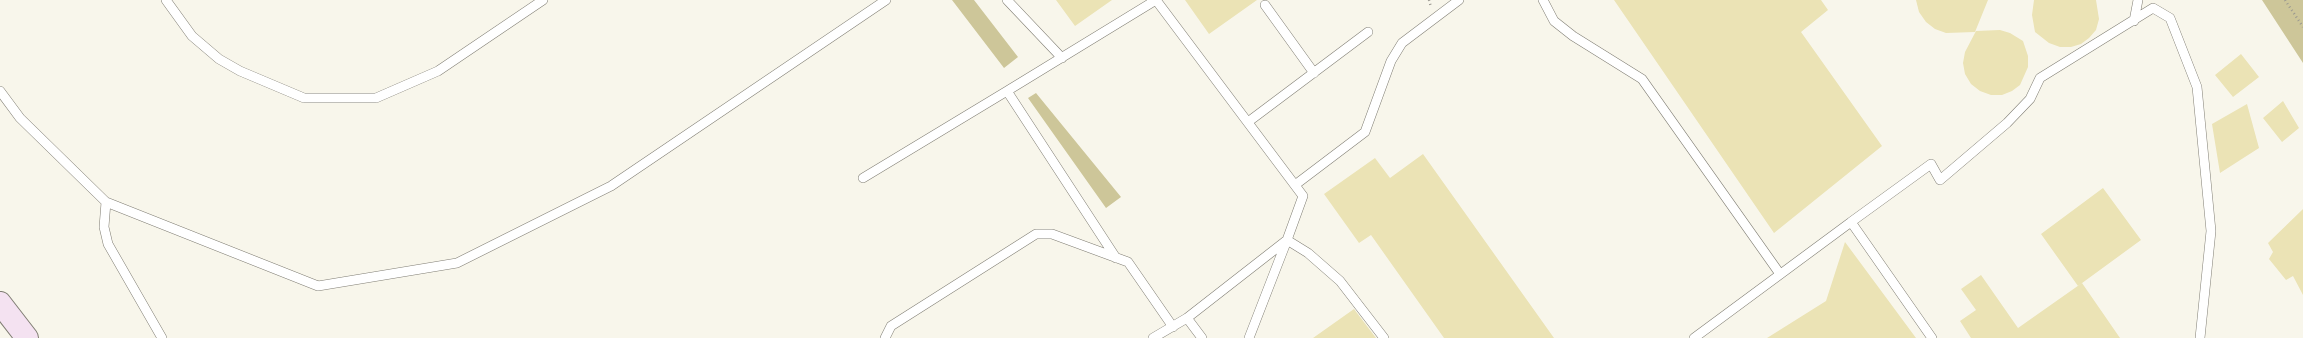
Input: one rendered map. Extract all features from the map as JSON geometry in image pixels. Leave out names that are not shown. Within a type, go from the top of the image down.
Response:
[{"type":"street","points":[[0,303],[27,338]]},
{"type":"lane","points":[[166,0],[192,36],[219,59],[240,71],[304,98],[376,98],[438,71],[543,0]]},
{"type":"lane","points":[[0,91],[20,118],[106,202],[318,286],[457,263],[611,186],[886,0]]},
{"type":"lane","points":[[1007,0],[1062,58]]},
{"type":"lane","points":[[863,178],[1156,0],[1303,196],[1249,338]]},
{"type":"lane","points":[[1295,185],[1365,132],[1391,61],[1402,43],[1459,0]]},
{"type":"lane","points":[[1543,0],[1554,21],[1568,32],[1642,79],[1780,274]]},
{"type":"lane","points":[[2134,21],[2138,0]]},
{"type":"lane","points":[[1265,5],[1314,73]]},
{"type":"lane","points":[[1700,336],[1780,274],[1931,164],[1940,180],[2007,123],[2030,99],[2040,78],[2153,8],[2170,18],[2197,87],[2212,231],[2200,338]]},
{"type":"lane","points":[[1248,122],[1368,32]]},
{"type":"lane","points":[[1007,91],[1116,258]]},
{"type":"lane","points":[[106,202],[104,227],[108,244],[162,338]]},
{"type":"lane","points":[[1851,222],[1932,338]]},
{"type":"lane","points":[[885,338],[891,326],[1036,234],[1052,234],[1128,262],[1173,327]]},
{"type":"lane","points":[[1153,338],[1187,318],[1287,240]]},
{"type":"lane","points":[[1287,240],[1308,253],[1340,281],[1384,338]]},
{"type":"lane","points":[[1187,318],[1202,338]]},
{"type":"path","points":[[2285,0],[2303,27]]},
{"type":"shaded area","points":[[952,0],[974,0],[1018,57],[1004,68]]},
{"type":"shaded area","points":[[2262,0],[2303,0],[2303,63]]},
{"type":"shaded area","points":[[1036,93],[1121,197],[1106,208],[1028,98]]},
{"type":"building","points":[[1056,0],[1112,0],[1075,26]]},
{"type":"building","points":[[1185,0],[1257,0],[1209,34]]},
{"type":"building","points":[[1614,0],[1821,0],[1828,10],[1801,32],[1882,146],[1774,233]]},
{"type":"building","points":[[1916,0],[1988,0],[1975,32],[1946,33],[1935,29],[1926,22],[1919,12]]},
{"type":"building","points":[[2034,0],[2096,0],[2099,19],[2096,30],[2081,44],[2071,47],[2060,47],[2049,43],[2035,32],[2032,15]]},
{"type":"building","points":[[2000,30],[2010,33],[2023,41],[2028,56],[2028,67],[2020,85],[2012,91],[2002,95],[1991,95],[1980,91],[1971,84],[1965,74],[1963,63],[1965,52],[1976,31]]},
{"type":"building","points":[[2241,54],[2259,77],[2233,97],[2215,75]]},
{"type":"building","points":[[2283,101],[2299,128],[2282,142],[2263,118]]},
{"type":"building","points":[[2247,104],[2259,148],[2220,173],[2212,124]]},
{"type":"building","points":[[1423,154],[1554,338],[1444,338],[1371,235],[1359,243],[1324,194],[1375,158],[1390,178]]},
{"type":"building","points":[[2103,188],[2141,240],[2078,286],[2041,234]]},
{"type":"building","points":[[2303,209],[2303,295],[2293,276],[2286,280],[2269,259],[2273,252],[2268,243]]},
{"type":"building","points":[[1845,242],[1916,338],[1767,338],[1826,301]]},
{"type":"building","points":[[1981,275],[2018,328],[2082,283],[2120,338],[1971,338],[1960,321],[1976,310],[1961,289]]},
{"type":"building","points":[[1354,309],[1376,338],[1313,338]]}]
